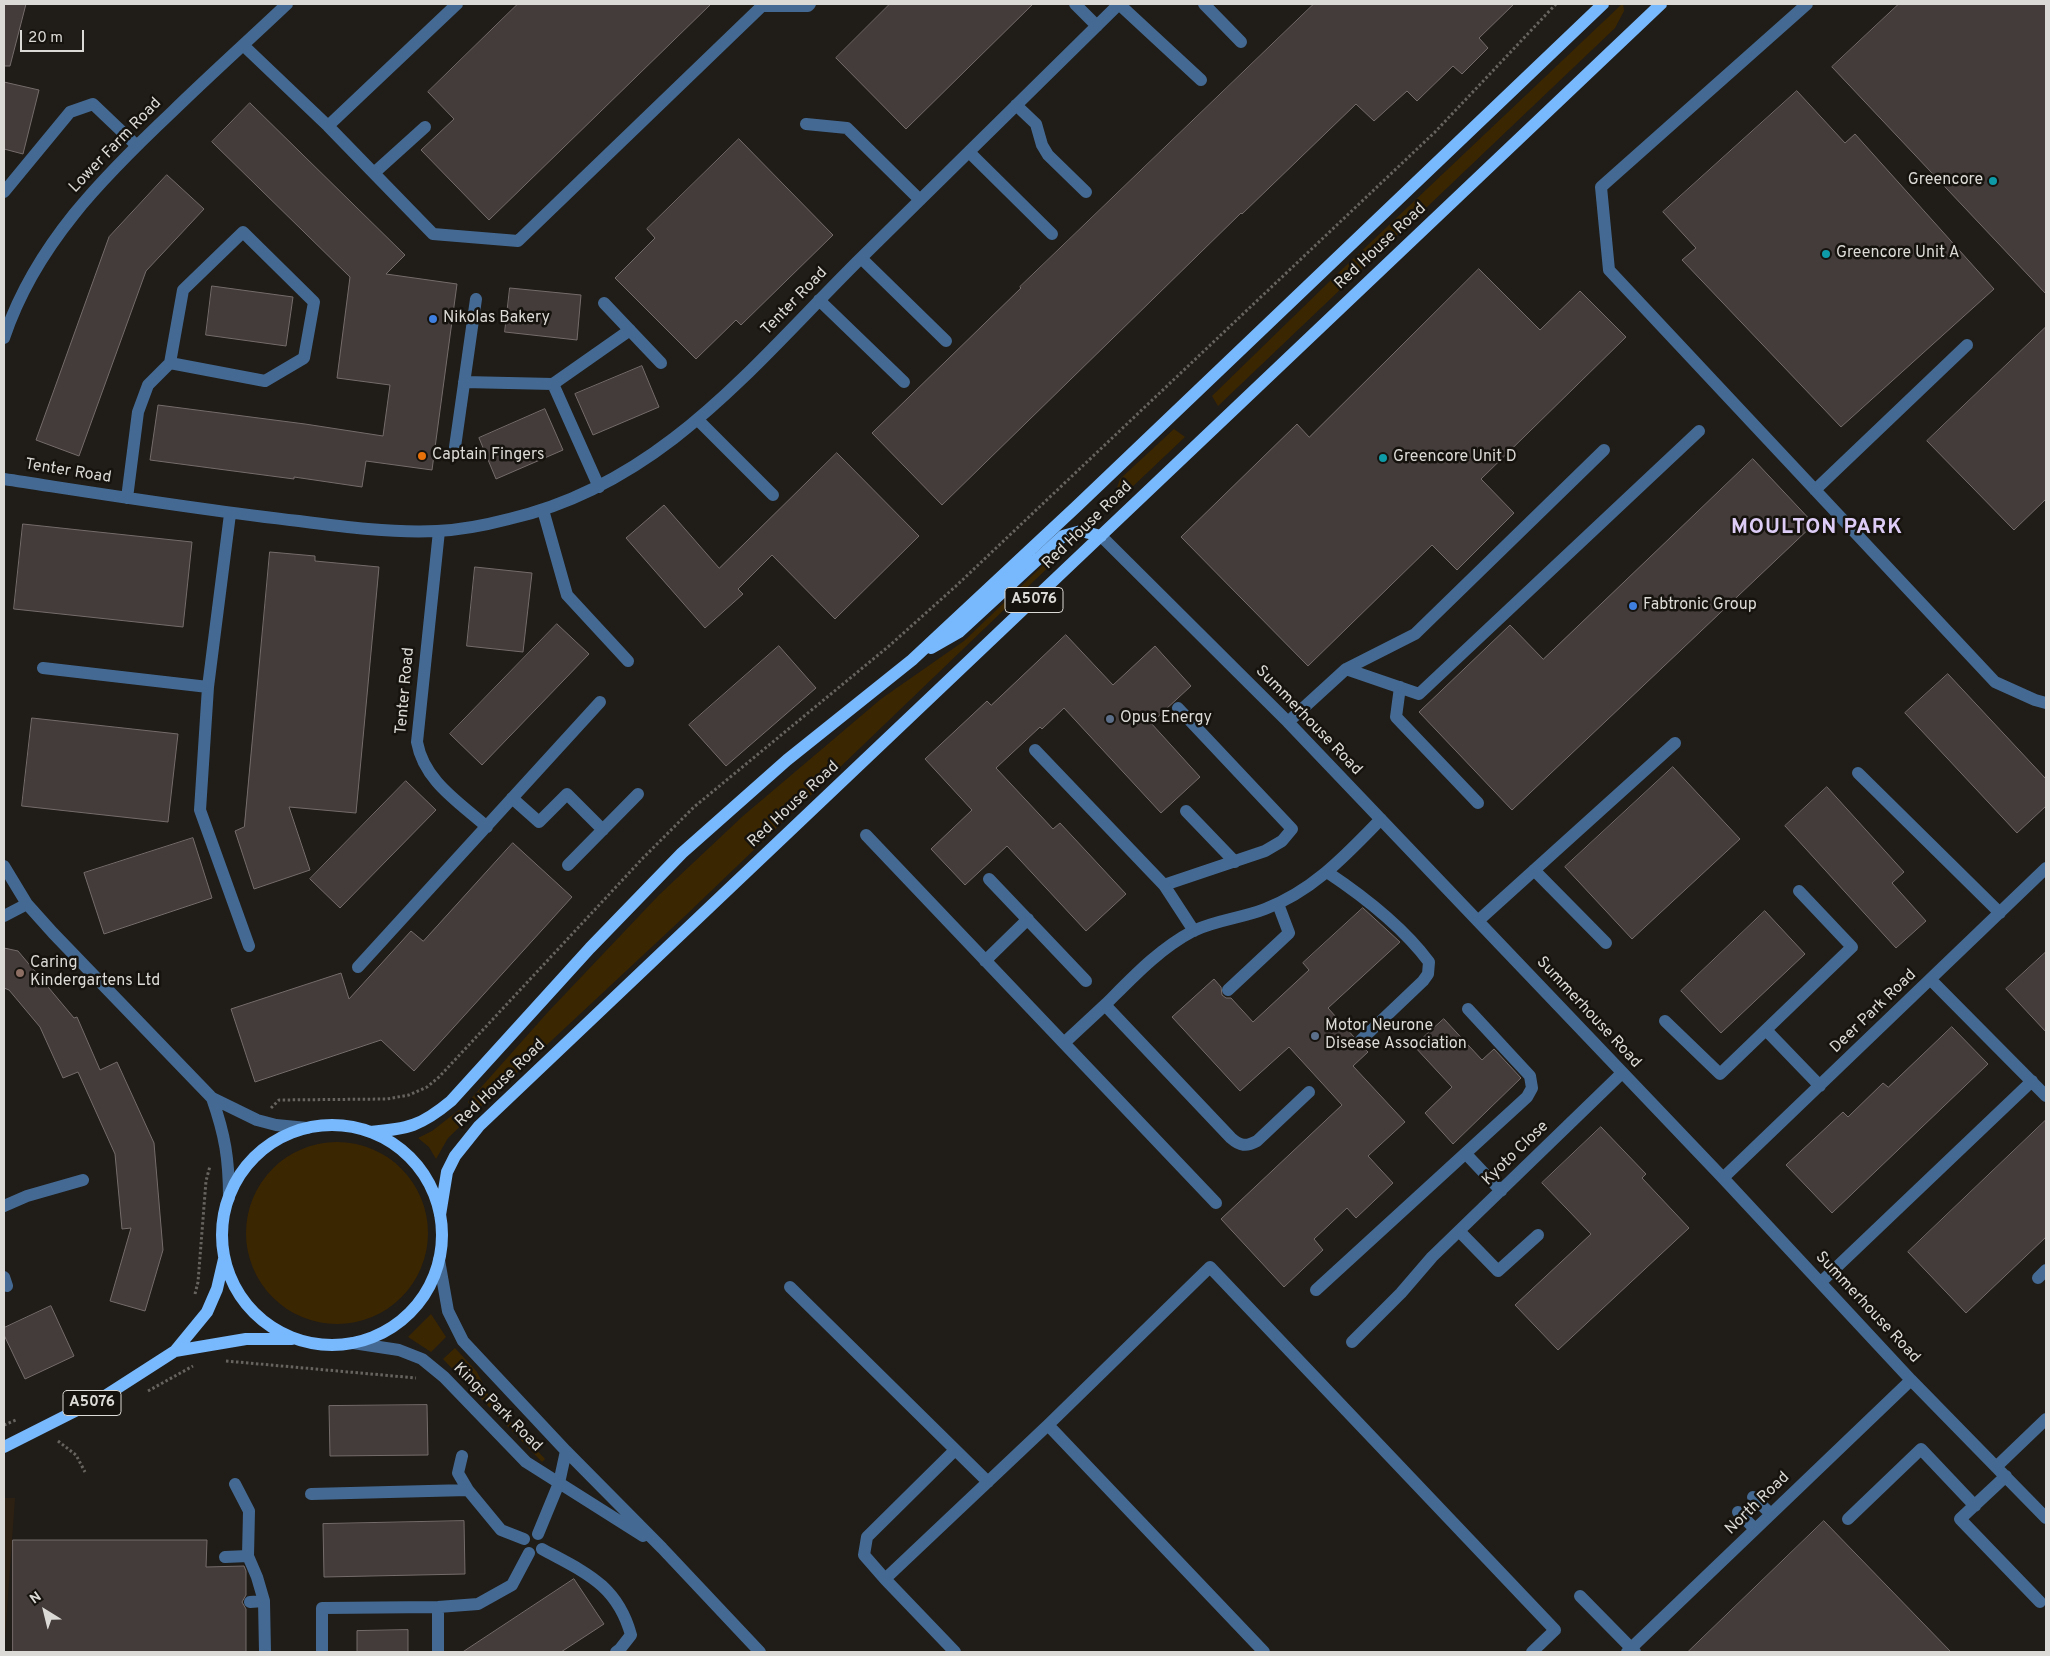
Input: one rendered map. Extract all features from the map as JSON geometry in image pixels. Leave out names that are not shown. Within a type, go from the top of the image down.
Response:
[{"type":"main road","points":[[370,1132],[404,1129],[432,1116],[451,1101],[597,941],[682,853],[787,760],[912,660],[1077,506],[1602,4]]},
{"type":"main road","name":"Red House Road","points":[[440,1215],[447,1172],[455,1156],[479,1126],[1661,4]]},
{"type":"main road","points":[[912,660],[959,632],[1063,536],[1081,531],[1101,536]]},
{"type":"main road","points":[[328,1126],[349,1126],[370,1132],[390,1142],[408,1156],[423,1173],[434,1193],[440,1215],[442,1238],[439,1260],[432,1281],[422,1299],[408,1315],[392,1328],[373,1337],[353,1343],[334,1345],[315,1344],[297,1340],[271,1326],[249,1308],[229,1275],[224,1257],[222,1237],[224,1217],[229,1198],[238,1178],[252,1161],[268,1146],[286,1135],[307,1128],[328,1126]]},
{"type":"main road","name":"A5076","points":[[4,1446],[105,1396],[175,1351],[207,1312],[217,1289],[224,1257]]},
{"type":"main road","name":"A5076","points":[[175,1351],[246,1339],[297,1340]]},
{"type":"street","name":"Lower Farm Road","points":[[4,338],[8,309],[70,217],[98,184],[136,145],[286,4]]},
{"type":"street","points":[[328,126],[456,4]]},
{"type":"street","points":[[243,45],[328,126],[434,234],[518,241],[762,6],[808,6],[810,4]]},
{"type":"street","points":[[1075,4],[1097,26]]},
{"type":"street","points":[[1119,4],[1201,80]]},
{"type":"street","name":"Tenter Road","points":[[4,479],[230,514],[381,531],[439,531],[482,526],[543,510],[598,487],[656,453],[729,393],[861,258],[1119,4]]},
{"type":"street","points":[[1204,4],[1241,42]]},
{"type":"street","points":[[1807,4],[1601,187],[1609,270],[1995,682],[2034,700],[2046,703]]},
{"type":"street","points":[[4,192],[70,112],[93,104],[136,145]]},
{"type":"street","points":[[1016,105],[1036,124],[1042,145],[1048,155],[1086,192]]},
{"type":"street","points":[[806,124],[847,128],[920,200]]},
{"type":"street","points":[[374,173],[425,127]]},
{"type":"street","points":[[969,152],[1052,234]]},
{"type":"street","points":[[243,232],[314,302],[304,358],[265,381],[170,363],[183,290],[243,232]]},
{"type":"street","points":[[861,258],[946,342]]},
{"type":"street","points":[[456,447],[476,299]]},
{"type":"street","points":[[819,300],[904,382]]},
{"type":"street","points":[[604,303],[661,364]]},
{"type":"street","points":[[464,382],[553,384],[630,330]]},
{"type":"street","points":[[1815,490],[1967,345]]},
{"type":"street","name":"Tenter Road","points":[[127,498],[138,412],[148,385],[170,363]]},
{"type":"street","points":[[553,384],[598,487]]},
{"type":"street","points":[[698,420],[773,495]]},
{"type":"street","points":[[1346,669],[1419,694],[1699,431]]},
{"type":"street","points":[[1288,722],[1346,669],[1415,634],[1604,450]]},
{"type":"street","points":[[543,510],[567,595],[628,661]]},
{"type":"street","points":[[230,514],[208,687],[200,810],[249,946]]},
{"type":"street","name":"Tenter Road","points":[[439,531],[417,742],[424,766],[437,783],[487,827]]},
{"type":"street","name":"Summerhouse Road","points":[[1101,536],[1288,722],[1479,920],[1822,1282],[1911,1380],[2046,1518]]},
{"type":"street","points":[[43,668],[208,687]]},
{"type":"street","points":[[1400,687],[1396,717],[1478,803]]},
{"type":"street","points":[[358,967],[600,702]]},
{"type":"street","points":[[1164,885],[1265,851],[1282,841],[1292,829],[1178,708]]},
{"type":"street","points":[[1479,920],[1675,742]]},
{"type":"street","points":[[1035,750],[1164,885],[1194,931]]},
{"type":"street","points":[[1858,774],[2000,913]]},
{"type":"street","points":[[512,798],[539,822],[567,794],[603,830]]},
{"type":"street","points":[[568,866],[638,794]]},
{"type":"street","points":[[1186,811],[1235,862]]},
{"type":"street","points":[[1064,1043],[1168,946],[1194,931],[1278,904],[1302,892],[1327,872],[1381,819]]},
{"type":"street","points":[[866,835],[1216,1203]]},
{"type":"street","points":[[4,866],[27,904],[212,1098],[257,1120],[276,1125],[307,1128]]},
{"type":"street","name":"Deer Park Road","points":[[1723,1178],[2046,868]]},
{"type":"street","points":[[1534,870],[1606,944]]},
{"type":"street","points":[[1327,872],[1360,894],[1382,912],[1429,962],[1428,974],[1423,981],[1361,1040]]},
{"type":"street","points":[[989,878],[1086,981]]},
{"type":"street","points":[[1665,1021],[1720,1074],[1852,947],[1799,891]]},
{"type":"street","points":[[4,916],[27,904]]},
{"type":"street","points":[[1228,990],[1289,934],[1278,904]]},
{"type":"street","points":[[985,960],[1028,920]]},
{"type":"street","points":[[1931,980],[2046,1096]]},
{"type":"street","points":[[1104,1005],[1231,1138],[1243,1146],[1250,1145],[1257,1140],[1309,1092]]},
{"type":"street","points":[[1316,1290],[1519,1106],[1532,1088],[1530,1076],[1468,1009]]},
{"type":"street","points":[[1766,1030],[1820,1086]]},
{"type":"street","name":"Kyoto Close","points":[[1352,1342],[1401,1293],[1432,1256],[1502,1191],[1622,1073]]},
{"type":"street","points":[[1822,1282],[2032,1081]]},
{"type":"street","points":[[212,1098],[223,1128],[229,1164],[229,1198]]},
{"type":"street","points":[[1466,1154],[1502,1191]]},
{"type":"street","points":[[4,1206],[27,1196],[83,1180]]},
{"type":"street","points":[[1459,1231],[1498,1271],[1538,1235]]},
{"type":"street","name":"Kings Park Road","points":[[439,1260],[448,1311],[463,1341],[760,1652]]},
{"type":"street","points":[[884,1578],[1048,1425],[1210,1267],[1556,1630],[1532,1652]]},
{"type":"street","points":[[790,1287],[988,1482]]},
{"type":"street","name":"Kings Park Road","points":[[353,1343],[399,1350],[422,1359],[444,1377],[526,1462],[662,1548]]},
{"type":"street","name":"North Road","points":[[1631,1651],[1911,1380]]},
{"type":"street","points":[[1996,1467],[2046,1419]]},
{"type":"street","points":[[1048,1425],[1264,1652]]},
{"type":"street","points":[[1848,1519],[1922,1449],[1975,1506]]},
{"type":"street","points":[[955,1652],[864,1555],[867,1537],[956,1450]]},
{"type":"street","points":[[538,1534],[559,1483],[566,1451]]},
{"type":"street","points":[[462,1456],[458,1473],[468,1490],[502,1530],[524,1540]]},
{"type":"street","points":[[2006,1476],[1960,1519],[2040,1602]]},
{"type":"street","points":[[235,1484],[250,1510],[248,1556],[264,1601],[265,1652]]},
{"type":"street","points":[[311,1494],[468,1490]]},
{"type":"street","points":[[1753,1497],[1771,1514]]},
{"type":"street","points":[[1738,1512],[1755,1529]]},
{"type":"street","points":[[538,1534],[528,1535],[524,1540],[524,1549],[535,1551],[584,1572],[606,1588],[626,1616],[631,1635],[620,1650],[616,1652]]},
{"type":"street","points":[[322,1652],[322,1608],[438,1608],[478,1604],[512,1585],[535,1551],[544,1543],[538,1534]]},
{"type":"street","points":[[225,1557],[248,1556]]},
{"type":"street","points":[[1580,1596],[1631,1651]]},
{"type":"street","points":[[250,1602],[264,1601]]},
{"type":"street","points":[[438,1608],[438,1652]]},
{"type":"path","points":[[279,1100],[387,1100],[409,1095],[427,1087],[439,1077],[636,866],[694,807],[889,646],[963,579],[1435,132],[1556,4]]},
{"type":"path","points":[[194,1298],[198,1282],[206,1181],[212,1158]]},
{"type":"path","points":[[221,1360],[416,1378]]},
{"type":"path","points":[[141,1395],[172,1376],[200,1364]]},
{"type":"path","points":[[4,1425],[21,1418]]},
{"type":"path","points":[[51,1444],[65,1437]]},
{"type":"path","points":[[58,1441],[76,1455],[85,1472]]},
{"type":"shaded area","points":[[1622,4],[1624,11],[1615,28],[1218,406],[1212,396],[1331,280]]},
{"type":"shaded area","points":[[1174,429],[1185,437],[1110,508],[1120,479]]},
{"type":"shaded area","points":[[1058,551],[1061,555],[686,915],[476,1111],[468,1102],[548,1012],[659,895],[743,816],[881,699],[964,641]]},
{"type":"shaded area","points":[[459,1110],[468,1119],[448,1138],[436,1159],[429,1147],[418,1138],[432,1131]]},
{"type":"shaded area","points":[[346,1142],[355,1143],[380,1152],[402,1168],[418,1190],[427,1215],[427,1251],[418,1276],[402,1298],[380,1314],[364,1320],[346,1324],[328,1324],[319,1323],[294,1314],[279,1304],[266,1291],[256,1276],[247,1251],[246,1224],[247,1215],[256,1190],[266,1175],[279,1162],[294,1152],[319,1143]]},
{"type":"shaded area","points":[[431,1314],[446,1337],[431,1352],[408,1337]]},
{"type":"shaded area","points":[[455,1348],[477,1372],[493,1404],[545,1459],[542,1462],[443,1359]]},
{"type":"shaded area","points":[[4,1498],[15,1498],[4,1652]]},
{"type":"building","points":[[4,4],[26,4],[10,66],[4,66]]},
{"type":"building","points":[[518,4],[711,4],[489,220],[421,150],[454,119],[428,92]]},
{"type":"building","points":[[890,4],[1033,4],[906,129],[836,58]]},
{"type":"building","points":[[1314,4],[1514,4],[1479,38],[1488,48],[1462,74],[1453,66],[1417,101],[1407,91],[1374,121],[1356,104],[1241,213],[942,505],[872,433],[1020,287]]},
{"type":"building","name":"Greencore","points":[[1899,4],[2046,4],[2046,294],[1832,67]]},
{"type":"building","points":[[4,82],[39,90],[23,154],[4,149]]},
{"type":"building","name":"Greencore Unit A","points":[[1797,91],[1845,143],[1855,134],[1994,289],[1841,427],[1682,260],[1696,248],[1663,212]]},
{"type":"building","points":[[250,103],[405,255],[386,274],[457,284],[432,470],[366,461],[362,487],[150,460],[158,405],[383,436],[390,385],[337,378],[350,277],[212,142]]},
{"type":"building","points":[[739,139],[833,235],[741,325],[736,320],[696,359],[615,278],[655,238],[647,229]]},
{"type":"building","points":[[167,175],[204,209],[146,271],[79,456],[36,440],[109,237]]},
{"type":"building","name":"Greencore Unit D","points":[[1479,269],[1540,330],[1580,291],[1626,337],[1481,479],[1514,513],[1457,570],[1432,545],[1308,666],[1181,537],[1297,424],[1309,437]]},
{"type":"building","points":[[212,286],[293,297],[286,346],[206,335]]},
{"type":"building","points":[[510,288],[581,295],[577,340],[505,332]]},
{"type":"building","points":[[2046,327],[2046,499],[2014,530],[1927,441]]},
{"type":"building","points":[[642,366],[659,407],[593,435],[575,394]]},
{"type":"building","points":[[545,409],[563,450],[496,479],[479,438]]},
{"type":"building","points":[[837,453],[919,536],[835,619],[772,555],[738,589],[743,594],[705,628],[626,538],[664,505],[719,568]]},
{"type":"building","points":[[1753,459],[1814,524],[1512,810],[1419,712],[1510,625],[1543,659]]},
{"type":"building","points":[[23,524],[192,542],[183,627],[14,609]]},
{"type":"building","points":[[270,552],[315,556],[315,561],[379,567],[356,813],[289,807],[310,870],[254,889],[235,831],[244,827]]},
{"type":"building","points":[[475,567],[532,573],[523,652],[467,646]]},
{"type":"building","points":[[557,624],[589,654],[482,765],[450,734]]},
{"type":"building","points":[[1066,635],[1113,685],[1155,646],[1191,686],[1151,723],[1200,777],[1161,813],[1064,708],[1042,729],[1040,727],[996,768],[1053,829],[1060,823],[1126,894],[1086,931],[1007,846],[965,885],[931,849],[972,810],[925,759],[987,701],[991,705]]},
{"type":"building","points":[[779,646],[816,688],[726,766],[689,725]]},
{"type":"building","points":[[1948,674],[2046,779],[2046,806],[2017,833],[1905,713]]},
{"type":"building","points":[[32,718],[178,734],[168,822],[22,806]]},
{"type":"building","points":[[1673,767],[1740,839],[1632,939],[1565,867]]},
{"type":"building","points":[[406,781],[436,810],[340,908],[310,879]]},
{"type":"building","points":[[1827,787],[1904,872],[1892,883],[1926,921],[1896,948],[1785,826]]},
{"type":"building","points":[[193,838],[212,898],[104,934],[84,873]]},
{"type":"building","points":[[513,843],[572,897],[414,1071],[381,1040],[255,1082],[231,1009],[341,973],[349,999],[411,931],[423,941]]},
{"type":"building","points":[[1363,908],[1400,942],[1328,1008],[1354,1037],[1355,1045],[1359,1048],[1364,1048],[1368,1052],[1353,1066],[1405,1122],[1368,1156],[1393,1183],[1356,1218],[1347,1208],[1314,1239],[1323,1250],[1284,1287],[1221,1219],[1342,1105],[1289,1047],[1240,1091],[1172,1017],[1214,979],[1221,987],[1222,995],[1226,998],[1231,998],[1253,1022],[1309,970],[1303,963]]},
{"type":"building","points":[[1765,911],[1805,954],[1721,1033],[1681,991]]},
{"type":"building","points":[[4,948],[18,951],[74,1018],[77,1017],[100,1070],[117,1062],[154,1143],[163,1250],[145,1311],[110,1301],[131,1228],[122,1229],[115,1154],[78,1072],[63,1078],[40,1027],[9,990],[4,988]]},
{"type":"building","points":[[2046,952],[2046,1032],[2006,989]]},
{"type":"building","points":[[1444,1019],[1482,1060],[1494,1049],[1521,1078],[1453,1144],[1425,1113],[1452,1087],[1414,1046]]},
{"type":"building","points":[[1952,1027],[1988,1064],[1832,1213],[1786,1165],[1843,1112],[1848,1117],[1883,1083],[1888,1087]]},
{"type":"building","points":[[2046,1120],[2046,1237],[1966,1313],[1908,1252]]},
{"type":"building","points":[[1601,1127],[1646,1174],[1642,1178],[1689,1228],[1558,1350],[1515,1305],[1591,1234],[1542,1183]]},
{"type":"building","points":[[51,1306],[74,1356],[25,1379],[4,1335],[4,1328]]},
{"type":"building","points":[[427,1405],[428,1455],[330,1456],[329,1406]]},
{"type":"building","points":[[464,1521],[465,1574],[324,1577],[323,1524]]},
{"type":"building","points":[[1824,1521],[1951,1652],[1688,1652]]},
{"type":"building","points":[[13,1540],[207,1540],[206,1567],[244,1566],[246,1571],[246,1595],[242,1602],[246,1609],[246,1652],[13,1652]]},
{"type":"building","points":[[574,1579],[604,1624],[561,1652],[463,1652]]},
{"type":"building","points":[[408,1630],[408,1652],[357,1652],[357,1631]]},
{"type":"place","name":"Greencore","points":[[1993,181]]},
{"type":"place","name":"Greencore Unit A","points":[[1826,254]]},
{"type":"place","name":"Nikolas Bakery","points":[[433,319]]},
{"type":"place","name":"Captain Fingers","points":[[422,456]]},
{"type":"place","name":"Greencore Unit D","points":[[1383,458]]},
{"type":"place","name":"Fabtronic Group","points":[[1633,606]]},
{"type":"place","name":"Opus Energy","points":[[1110,719]]},
{"type":"place","name":"Caring Kindergartens Ltd","points":[[20,973]]},
{"type":"place","name":"Motor Neurone Disease Association","points":[[1315,1036]]},
{"type":"district","name":"MOULTON PARK","points":[[1817,529]]}]
